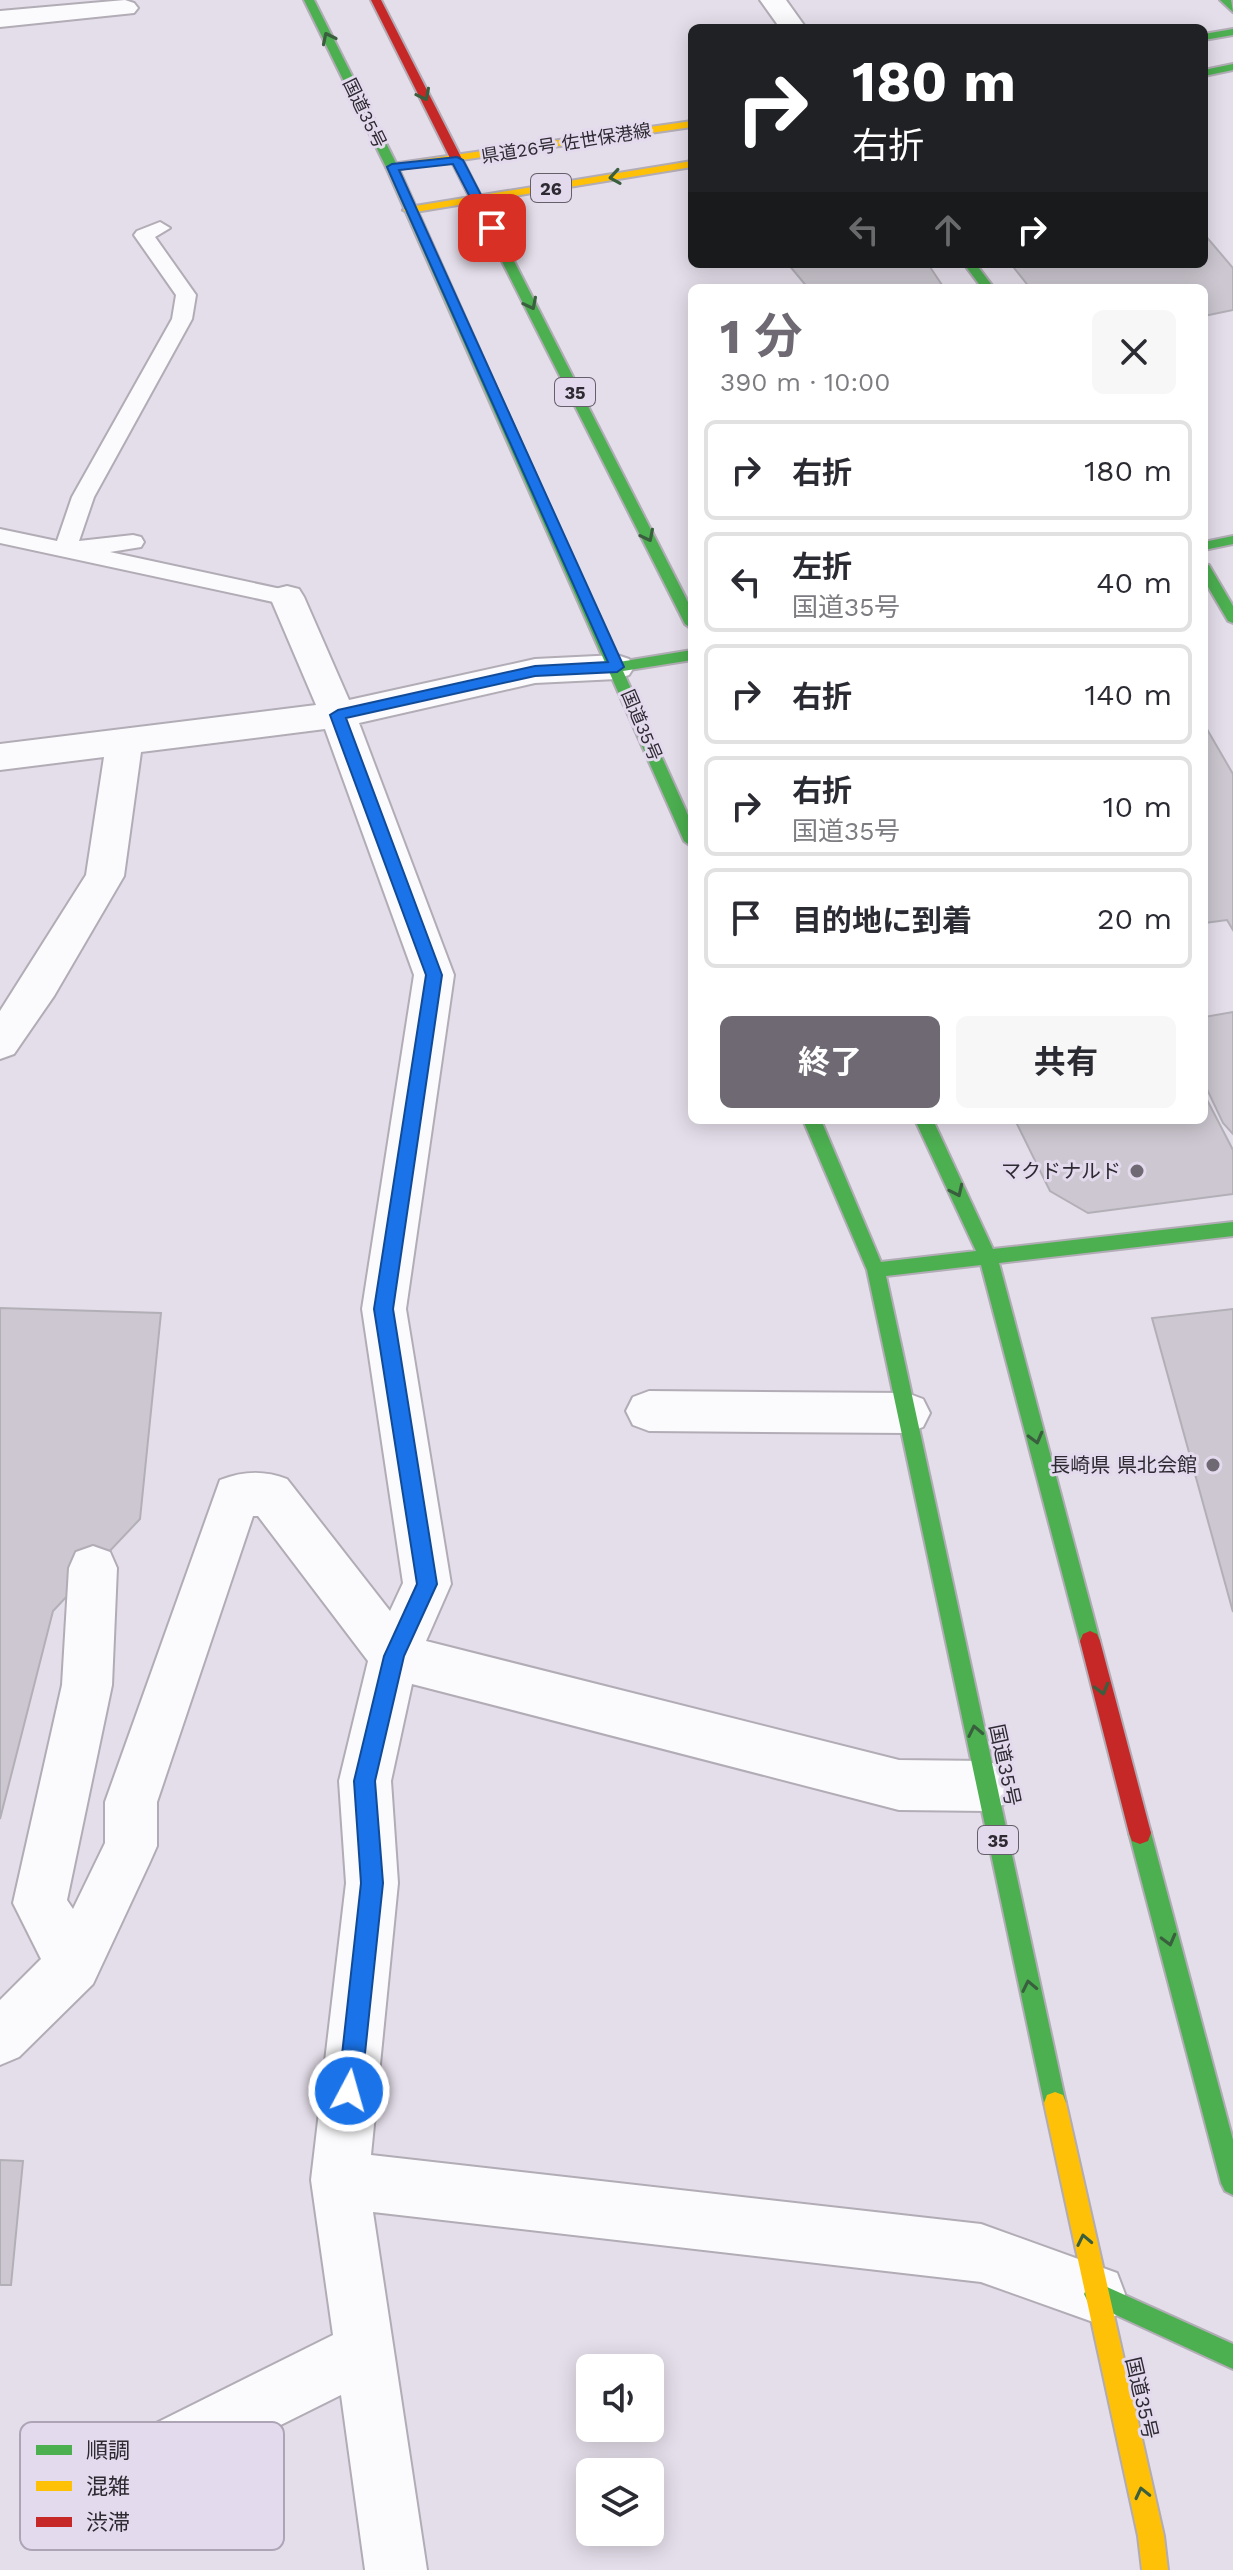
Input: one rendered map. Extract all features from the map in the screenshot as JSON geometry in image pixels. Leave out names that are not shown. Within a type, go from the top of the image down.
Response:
[{"type":"main road","name":"国道35号","points":[[309,0],[392,167],[688,832]]},
{"type":"main road","name":"35","points":[[376,0],[688,616]]},
{"type":"main road","points":[[1225,0],[1233,9]]},
{"type":"main road","points":[[1208,36],[1233,32]]},
{"type":"main road","points":[[1208,72],[1233,67]]},
{"type":"main road","name":"県道26号 佐世保港線","points":[[392,167],[688,125]]},
{"type":"main road","name":"26","points":[[409,210],[688,165]]},
{"type":"main road","points":[[1208,545],[1233,540]]},
{"type":"main road","points":[[1208,575],[1233,618]]},
{"type":"main road","points":[[617,667],[688,656]]},
{"type":"main road","name":"国道35号","points":[[814,1124],[876,1270],[1151,2536],[1155,2570]]},
{"type":"main road","points":[[926,1124],[988,1257],[1233,2183]]},
{"type":"main road","points":[[876,1270],[1233,1229]]},
{"type":"main road","points":[[1096,2294],[1233,2357]]},
{"type":"street","points":[[773,0],[790,24]]},
{"type":"street","points":[[0,19],[125,8]]},
{"type":"street","points":[[287,597],[338,715],[434,975],[384,1309],[427,1584],[394,1656],[365,1781],[372,1883],[340,2180],[396,2570]]},
{"type":"street","points":[[0,757],[338,715],[535,671],[617,667]]},
{"type":"street","points":[[0,1043],[40,985],[105,876],[124,744]]},
{"type":"street","points":[[649,1411],[907,1413]]},
{"type":"street","points":[[0,2038],[74,1965],[131,1846],[131,1802],[237,1495],[270,1494],[394,1656],[899,1785],[987,1786]]},
{"type":"street","points":[[74,1965],[40,1903],[87,1685],[93,1568]]},
{"type":"street","points":[[340,2180],[981,2253],[1096,2294]]},
{"type":"street","points":[[223,2422],[364,2351]]},
{"type":"lane","points":[[65,550],[83,497],[182,319],[186,295],[144,235],[160,228]]},
{"type":"lane","points":[[0,536],[287,597]]},
{"type":"lane","points":[[65,550],[133,542]]},
{"type":"building","points":[[1208,239],[1233,268],[1233,310],[1208,315],[1208,284],[1027,284],[1014,268],[1208,268]]},
{"type":"building","points":[[791,268],[931,268],[941,284],[805,284]]},
{"type":"building","points":[[1208,731],[1233,774],[1233,930],[1227,920],[1208,922]]},
{"type":"building","points":[[1233,1012],[1233,1134],[1223,1123],[1208,1091],[1208,1016]]},
{"type":"building","name":"マクドナルド","points":[[1208,1102],[1233,1150],[1233,1194],[1088,1213],[1050,1191],[1017,1124],[1208,1124]]},
{"type":"building","points":[[0,1308],[161,1313],[140,1519],[53,1611],[0,1819]]},
{"type":"building","name":"長崎県 県北会館","points":[[1233,1309],[1233,1612],[1152,1318]]},
{"type":"building","points":[[0,2160],[23,2161],[11,2285],[0,2285]]},
{"type":"traffic: fast","points":[[309,0],[392,167],[688,832]]},
{"type":"traffic: fast","points":[[1225,0],[1233,9]]},
{"type":"traffic: fast","points":[[1208,36],[1233,32]]},
{"type":"traffic: fast","points":[[1208,72],[1233,67]]},
{"type":"traffic: fast","points":[[483,212],[688,616]]},
{"type":"traffic: fast","points":[[973,268],[985,284]]},
{"type":"traffic: fast","points":[[1208,545],[1233,540]]},
{"type":"traffic: fast","points":[[1208,575],[1233,618]]},
{"type":"traffic: fast","points":[[617,667],[688,656]]},
{"type":"traffic: fast","points":[[814,1124],[876,1270],[1055,2103]]},
{"type":"traffic: fast","points":[[926,1124],[988,1257],[1090,1641]]},
{"type":"traffic: fast","points":[[876,1270],[1233,1229]]},
{"type":"traffic: fast","points":[[1140,1833],[1233,2183]]},
{"type":"traffic: fast","points":[[1096,2294],[1233,2357]]},
{"type":"traffic: slow","points":[[392,167],[688,125]]},
{"type":"traffic: slow","points":[[409,210],[688,165]]},
{"type":"traffic: slow","points":[[1055,2103],[1151,2536],[1155,2570]]},
{"type":"traffic: jam","points":[[376,0],[483,212]]},
{"type":"traffic: jam","points":[[1090,1641],[1140,1833]]},
{"type":"place","name":"マクドナルド","points":[[1137,1171]]},
{"type":"place","name":"長崎県 県北会館","points":[[1213,1465]]},
{"type":"route","points":[[349,2091],[372,1883],[365,1781],[394,1656],[427,1584],[384,1309],[434,975],[338,715],[535,671],[617,667],[392,167],[457,160],[492,228]]}]
